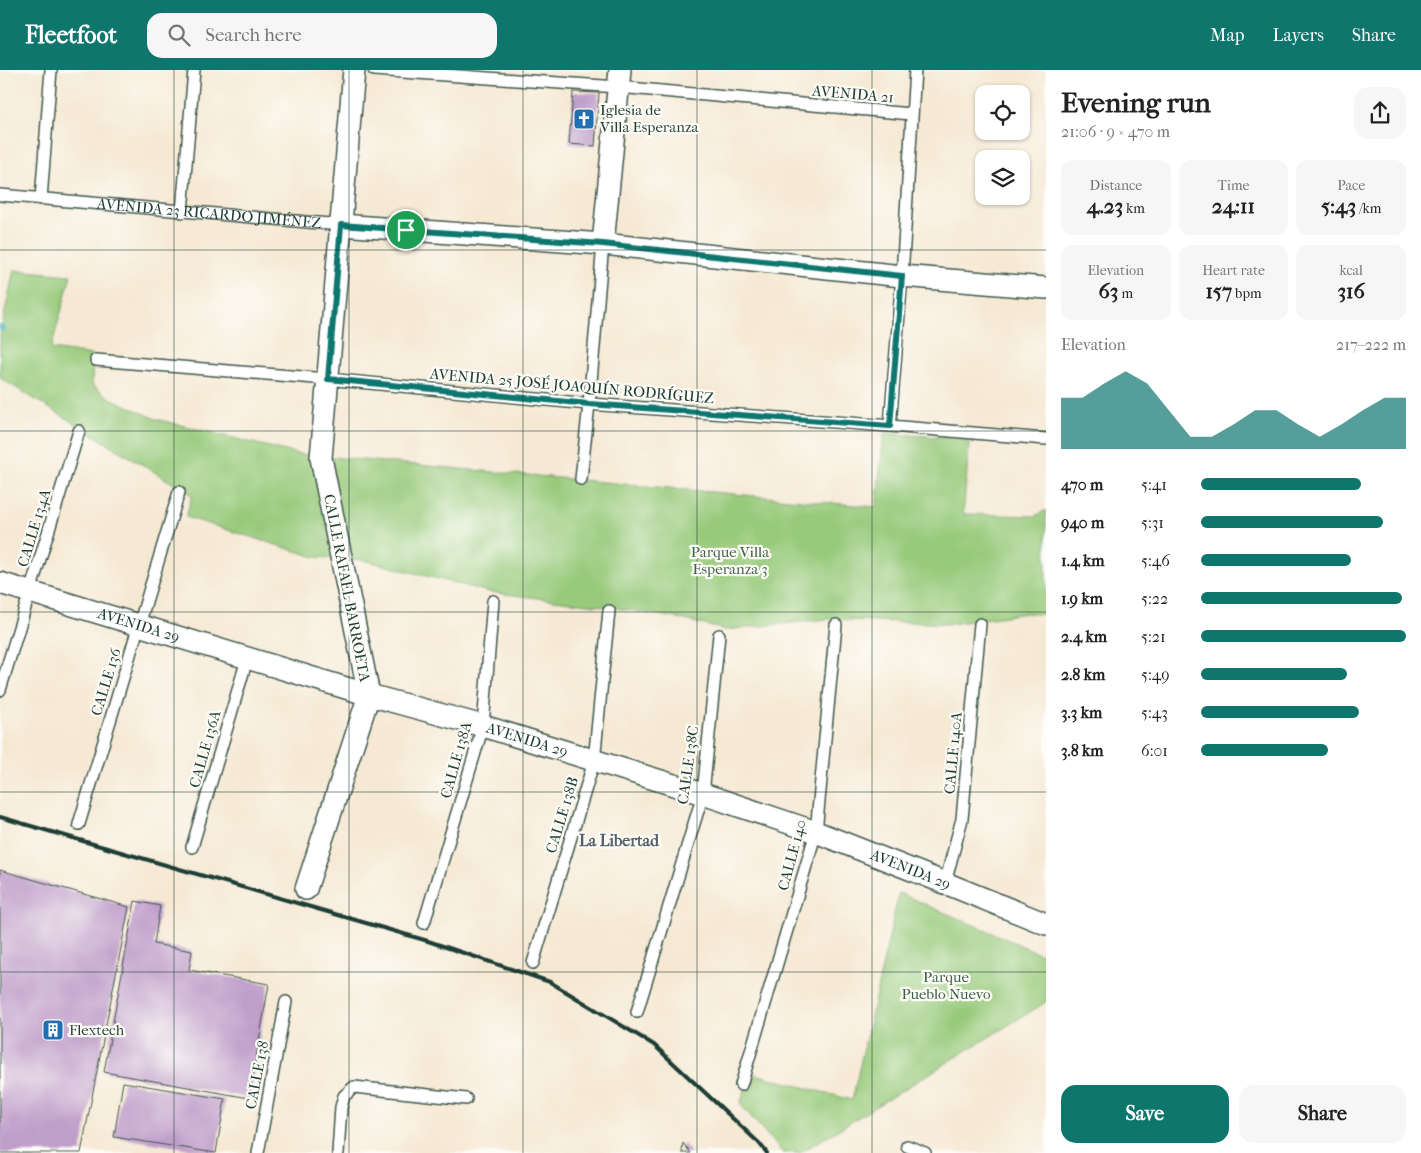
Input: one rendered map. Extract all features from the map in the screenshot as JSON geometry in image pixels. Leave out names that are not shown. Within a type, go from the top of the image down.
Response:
[{"type":"street","name":"CALLE RAFAEL BARROETA","points":[[306,889],[369,695],[321,458],[354,70]]},
{"type":"street","points":[[603,244],[619,79]]},
{"type":"street","name":"AVENIDA 23 RICARDO JIMÉNEZ","points":[[341,225],[603,244],[902,276],[1046,288]]},
{"type":"street","name":"AVENIDA 29","points":[[0,583],[247,659],[483,726],[702,794],[816,832],[946,882],[1046,924]]},
{"type":"lane","points":[[41,199],[51,70]]},
{"type":"lane","points":[[182,212],[194,70]]},
{"type":"lane","name":"AVENIDA 21","points":[[374,70],[619,79],[911,114]]},
{"type":"lane","points":[[890,426],[915,70]]},
{"type":"lane","name":"AVENIDA 23 RICARDO JIMÉNEZ","points":[[0,194],[341,225]]},
{"type":"lane","points":[[581,479],[603,244]]},
{"type":"lane","name":"AVENIDA 25 JOSÉ JOAQUÍN RODRÍGUEZ","points":[[96,360],[328,379],[589,404],[1046,439]]},
{"type":"lane","name":"CALLE 134A","points":[[0,690],[79,431]]},
{"type":"lane","name":"CALLE 136","points":[[79,824],[179,492]]},
{"type":"lane","name":"CALLE 138A","points":[[424,923],[483,726],[493,601]]},
{"type":"lane","name":"CALLE 138B","points":[[533,964],[594,761],[608,611]]},
{"type":"lane","name":"CALLE 140A","points":[[946,882],[962,819],[980,624]]},
{"type":"lane","name":"CALLE 140","points":[[741,1085],[816,832],[836,625]]},
{"type":"lane","name":"CALLE 138C","points":[[637,1012],[702,794],[719,635]]},
{"type":"lane","name":"CALLE 136A","points":[[192,847],[247,659]]},
{"type":"lane","name":"CALLE 138","points":[[258,1153],[286,1002]]},
{"type":"lane","points":[[338,1153],[341,1107],[344,1096],[354,1087],[466,1099]]},
{"type":"lane","points":[[907,1146],[925,1153]]},
{"type":"green space","name":"Parque Villa Esperanza 3","points":[[14,270],[71,275],[51,349],[93,355],[92,385],[112,399],[156,419],[298,454],[876,507],[884,433],[970,439],[963,514],[1035,516],[1046,510],[1046,615],[1027,613],[950,624],[828,619],[725,630],[677,618],[603,606],[489,592],[364,560],[315,557],[186,517],[192,495],[0,378],[0,334]]},
{"type":"green space","name":"Parque Pueblo Nuevo","points":[[899,893],[1046,956],[1046,1002],[800,1153],[783,1153],[740,1104],[751,1073],[852,1100]]},
{"type":"building","name":"Iglesia de Villa Esperanza","points":[[573,92],[599,93],[595,146],[569,144]]},
{"type":"building","name":"Flextech","points":[[0,870],[129,907],[81,1153],[0,1153]]},
{"type":"building","points":[[135,901],[160,906],[154,944],[192,951],[189,970],[269,984],[249,1098],[104,1072]]},
{"type":"building","points":[[123,1082],[225,1099],[216,1153],[114,1137]]},
{"type":"building","points":[[683,1143],[691,1153],[682,1153]]},
{"type":"railway","points":[[0,817],[428,941],[550,982],[654,1045],[759,1143],[767,1153]]},
{"type":"place","name":"Iglesia de Villa Esperanza","points":[[584,119]]},
{"type":"place","name":"Flextech","points":[[53,1030]]},
{"type":"district","name":"La Libertad","points":[[619,840]]},
{"type":"route","points":[[341,225],[406,230],[603,244],[902,276],[890,426],[589,404],[328,379],[341,225]]}]
